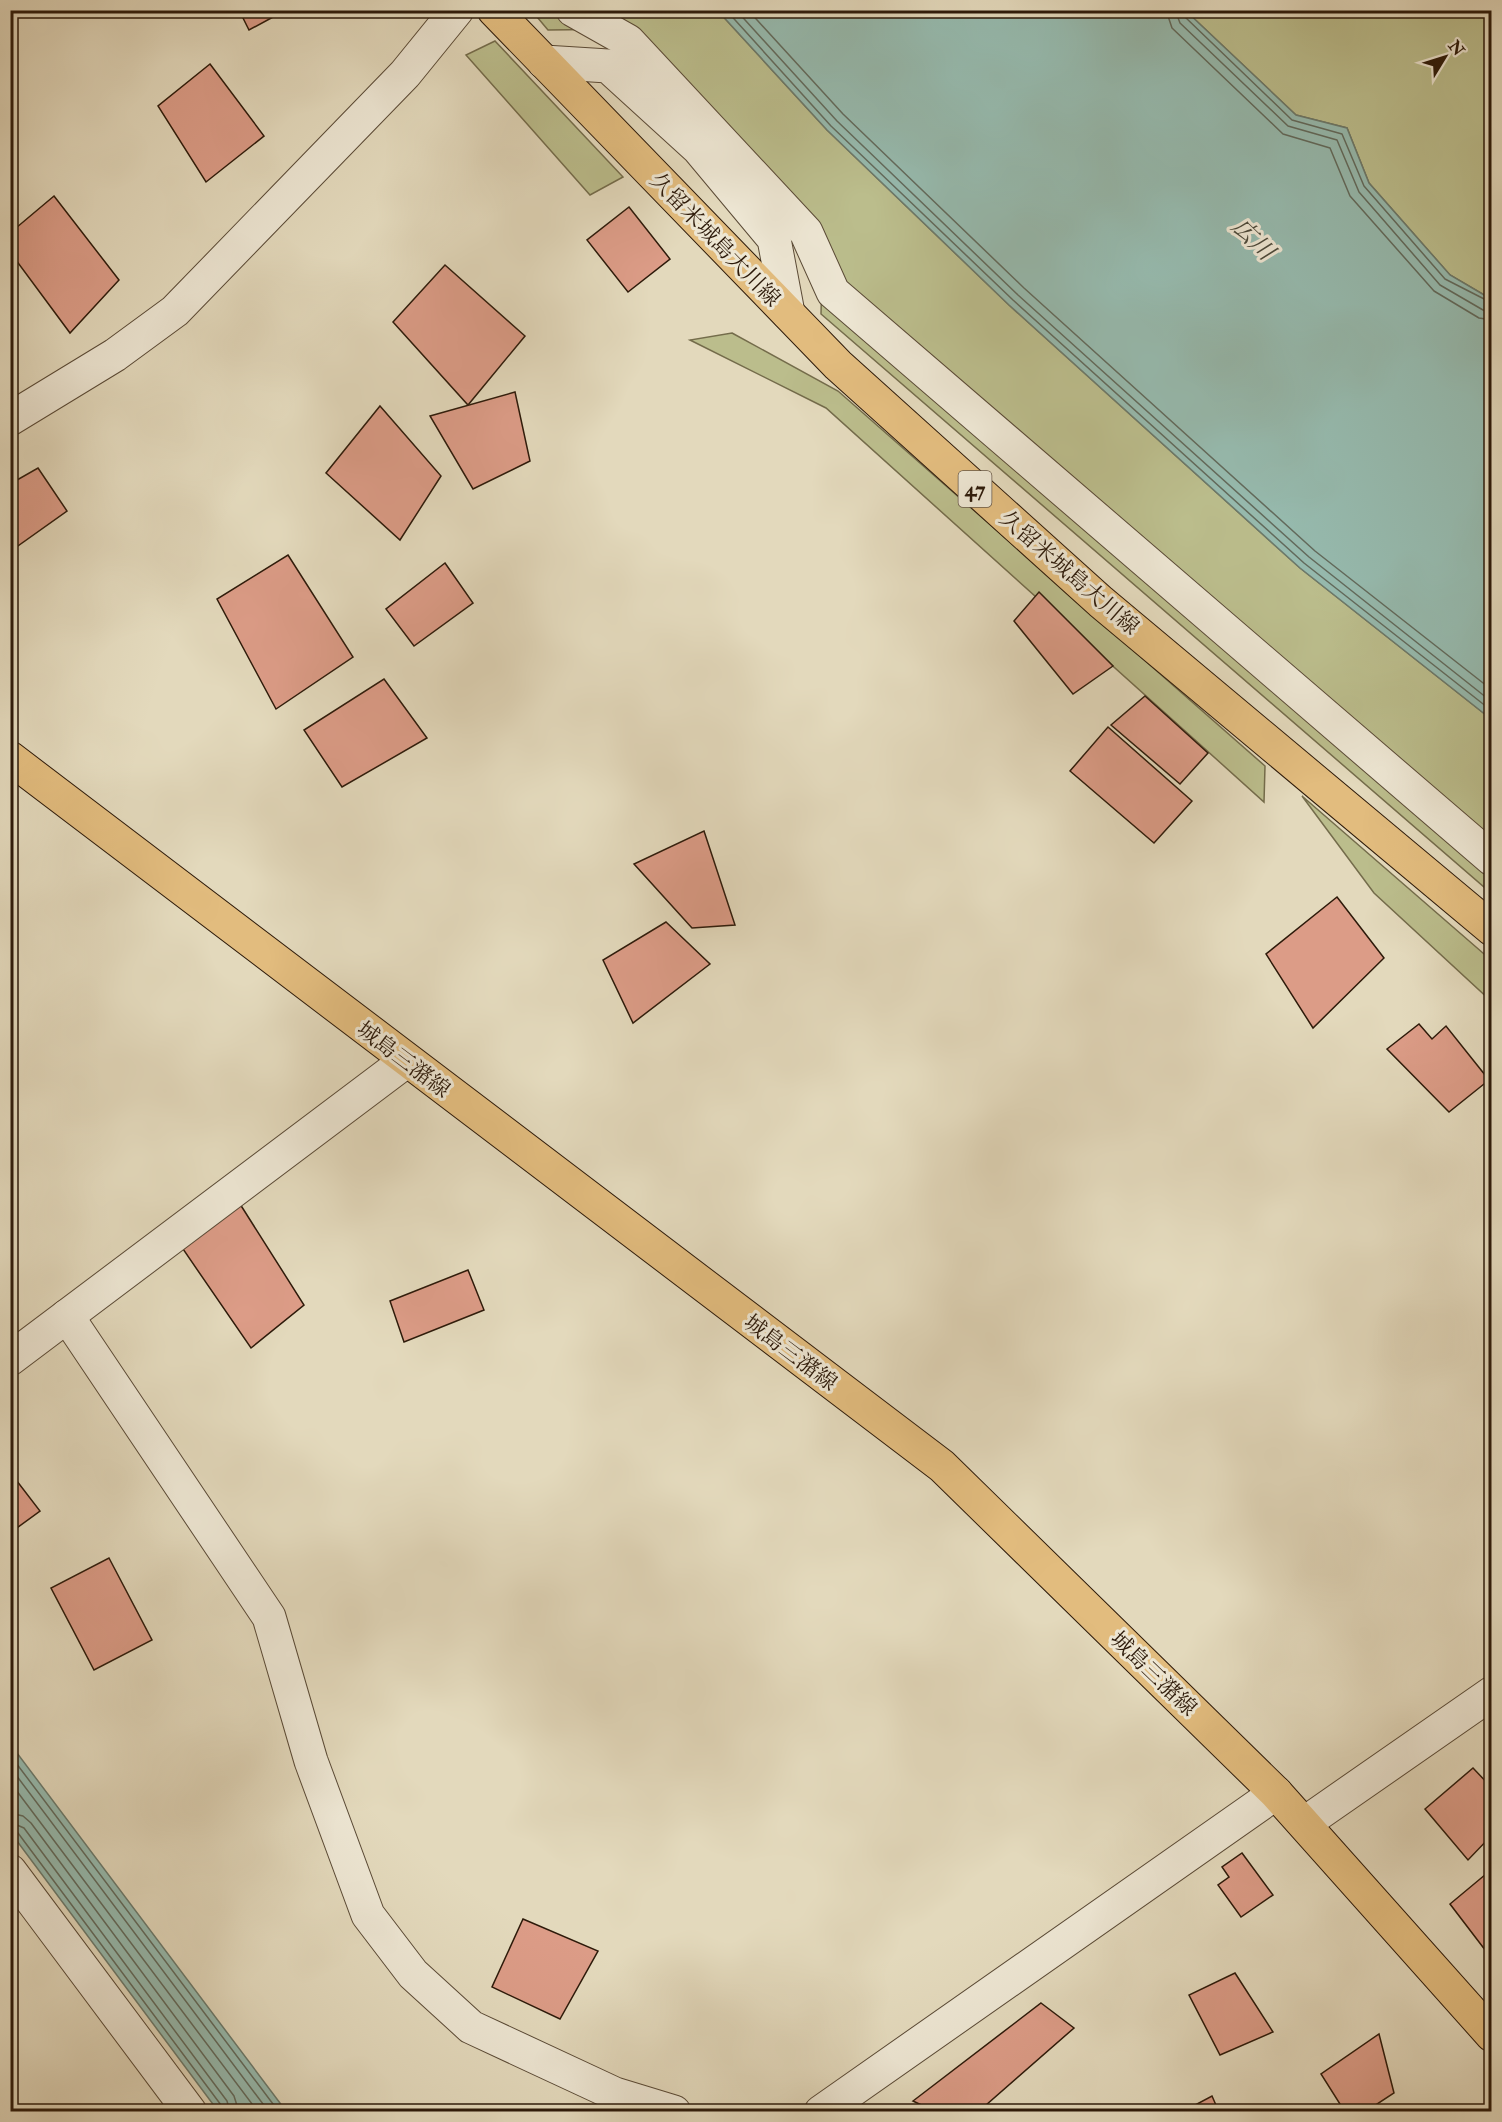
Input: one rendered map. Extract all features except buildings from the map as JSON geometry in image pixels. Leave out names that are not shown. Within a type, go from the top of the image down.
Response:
[{"type":"main road","name":"久留米城島大川線","points":[[494,10],[838,365],[1101,602],[1491,929]]},
{"type":"main road","name":"城島三潴線","points":[[10,758],[942,1466],[1305,1823],[1491,2035]]},
{"type":"street","points":[[10,419],[115,355],[175,311],[405,74],[457,10]]},
{"type":"street","points":[[573,10],[628,41],[706,140],[774,238],[788,313]]},
{"type":"street","points":[[544,62],[608,66],[706,140],[806,232],[833,292],[1491,859]]},
{"type":"street","points":[[10,1359],[406,1061]]},
{"type":"street","points":[[67,1316],[269,1617],[311,1761],[368,1915],[413,1974],[471,2027],[615,2094],[674,2112]]},
{"type":"street","points":[[1305,1823],[1491,1693]]},
{"type":"street","points":[[820,2112],[1276,1793]]},
{"type":"street","points":[[10,1870],[190,2112]]},
{"type":"green space","points":[[532,11],[718,11],[827,130],[1009,305],[1300,568],[1491,719],[1491,893],[821,314],[823,238],[631,29],[548,30]]},
{"type":"green space","points":[[1186,11],[1491,11],[1491,299],[1450,275],[1369,183],[1347,128],[1296,115]]},
{"type":"green space","points":[[495,41],[623,177],[590,195],[466,55]]},
{"type":"green space","points":[[732,333],[838,391],[1265,766],[1264,802],[826,408],[690,340]]},
{"type":"green space","points":[[1302,796],[1491,960],[1491,1001],[1374,893]]},
{"type":"water","name":"広川","points":[[718,11],[1186,11],[1296,115],[1347,128],[1369,183],[1450,275],[1491,299],[1491,719],[1300,568],[1009,305],[827,130]]},
{"type":"water","points":[[10,1745],[286,2111],[218,2111],[11,1833]]}]
